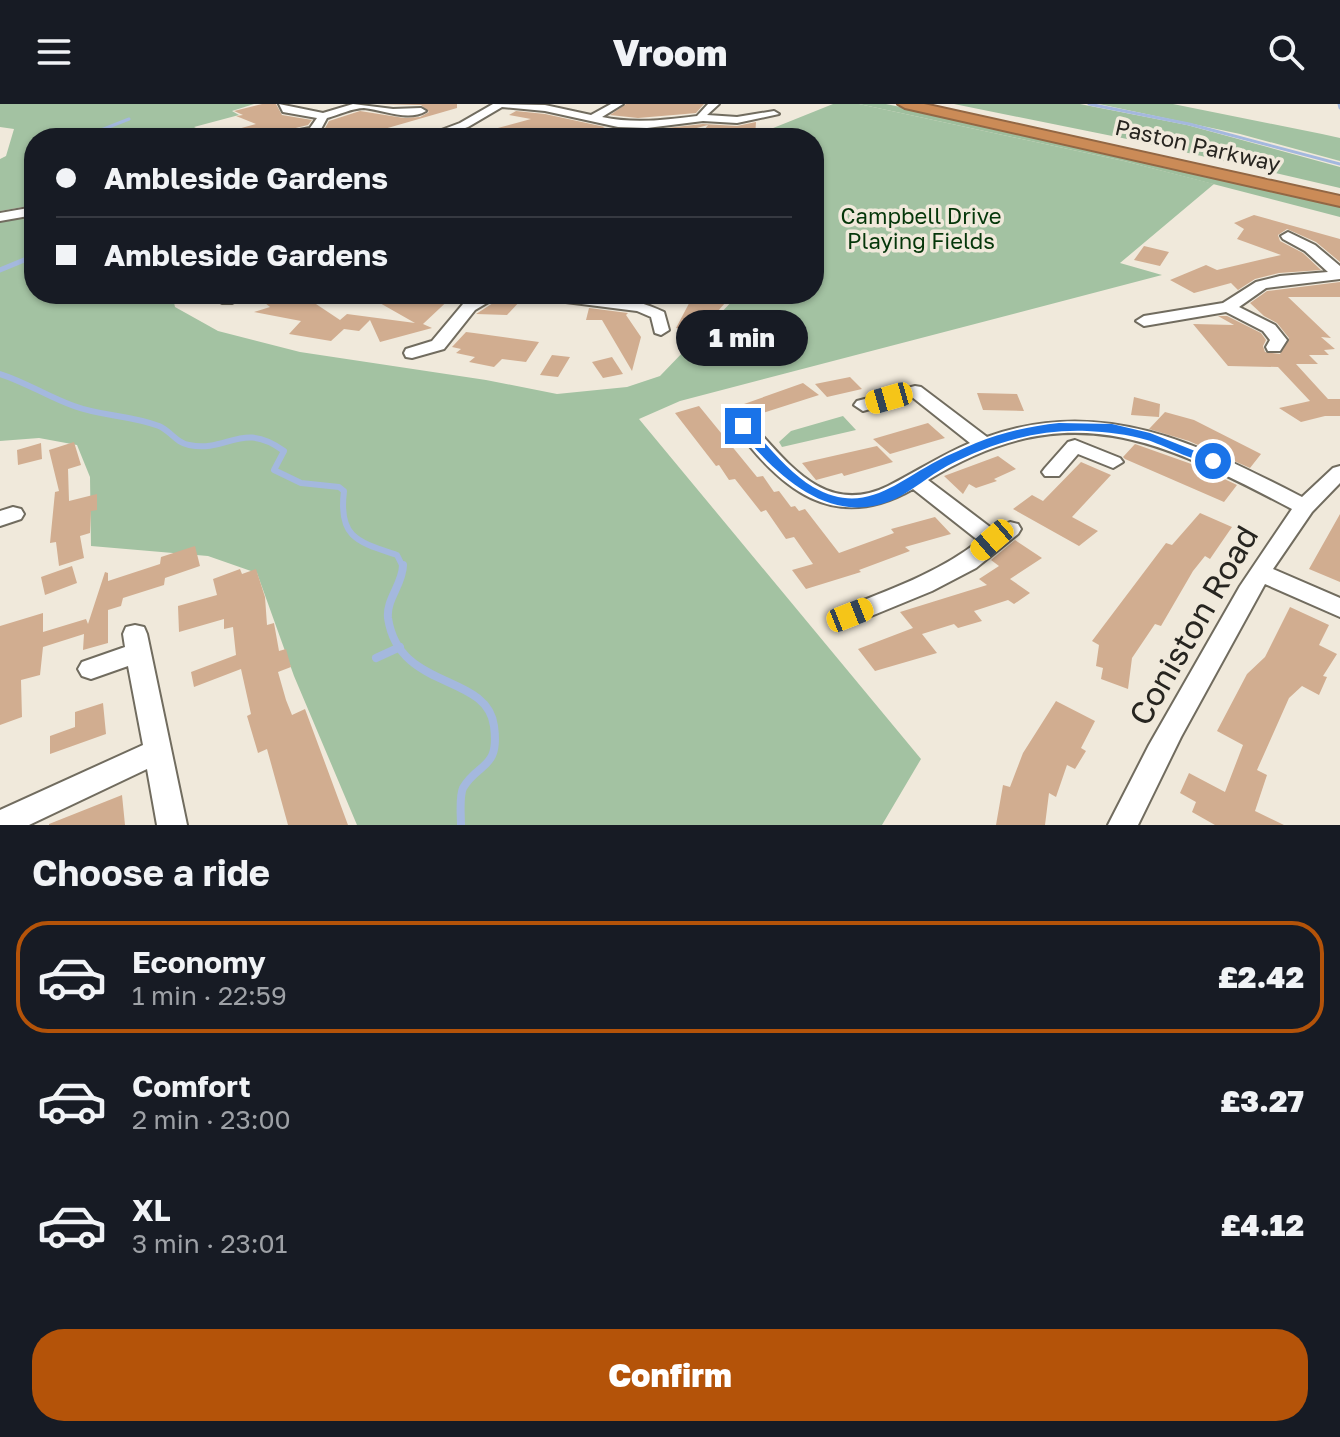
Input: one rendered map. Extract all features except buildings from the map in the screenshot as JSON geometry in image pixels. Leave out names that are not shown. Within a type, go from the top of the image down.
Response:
[{"type":"highway","name":"Paston Parkway","points":[[905,104],[1340,201]]},
{"type":"highway","name":"Paston Parkway","points":[[934,104],[1340,193]]},
{"type":"street","points":[[284,104],[287,110],[323,116],[363,104],[395,114],[421,111]]},
{"type":"street","points":[[455,128],[500,104],[545,108],[592,119],[647,125],[703,118],[737,120],[774,114]]},
{"type":"street","points":[[592,119],[618,104]]},
{"type":"street","points":[[703,118],[702,114],[714,104]]},
{"type":"street","points":[[319,128],[323,116]]},
{"type":"street","points":[[647,125],[654,128]]},
{"type":"street","points":[[0,217],[24,213]]},
{"type":"street","points":[[1288,236],[1310,248],[1340,274]]},
{"type":"street","points":[[1144,321],[1228,307],[1261,285],[1299,277],[1340,274]]},
{"type":"street","points":[[412,353],[438,345],[475,304]]},
{"type":"street","points":[[632,304],[658,315],[661,330]]},
{"type":"street","points":[[1228,307],[1269,328],[1279,340],[1274,347]]},
{"type":"street","points":[[863,405],[915,391],[984,444]]},
{"type":"street","points":[[743,426],[792,477],[809,490],[832,500],[862,502],[889,496],[941,464],[984,444],[1035,429],[1059,426],[1112,428],[1190,449],[1305,507]]},
{"type":"street","points":[[1059,426],[1075,446],[1113,462]]},
{"type":"street","points":[[1052,472],[1075,446]]},
{"type":"street","name":"Coniston Road","points":[[1123,825],[1184,706],[1260,573],[1305,507],[1340,472]]},
{"type":"street","points":[[850,615],[924,585],[968,562],[1001,535],[916,481]]},
{"type":"street","points":[[1260,573],[1340,608]]},
{"type":"street","points":[[91,669],[136,643],[172,825]]},
{"type":"street","points":[[0,824],[158,751]]},
{"type":"green space","points":[[0,104],[254,104],[232,111],[239,115],[196,128],[24,128],[24,207],[0,211],[0,159],[6,156],[14,129],[0,127]]},
{"type":"green space","name":"Campbell Drive Playing Fields","points":[[833,104],[859,104],[1124,161],[1214,184],[1120,263],[1162,275],[680,401],[639,419],[921,759],[882,825],[357,825],[294,676],[257,573],[208,556],[91,546],[90,477],[77,445],[39,438],[0,441],[0,220],[24,216],[24,304],[174,304],[218,331],[300,352],[557,394],[627,387],[660,376],[729,304],[824,304],[824,128],[773,128]]},
{"type":"green space","points":[[859,104],[886,104],[1002,128],[1340,206],[1340,217],[1124,161]]},
{"type":"green space","points":[[954,104],[1080,104],[1187,125],[1340,167],[1340,188],[1132,140]]},
{"type":"green space","points":[[1099,104],[1173,104],[1340,138],[1340,161],[1240,134]]},
{"type":"green space","points":[[843,416],[856,430],[782,447],[779,442],[791,431]]},
{"type":"waterway","points":[[1089,104],[1189,124],[1340,164]]},
{"type":"waterway","points":[[1339,104],[1340,108]]},
{"type":"waterway","points":[[106,128],[129,119]]},
{"type":"waterway","points":[[0,270],[24,260]]},
{"type":"waterway","points":[[0,374],[84,409],[159,426],[189,445],[214,445],[246,438],[269,442],[284,451],[274,470],[301,483],[339,487],[344,491],[344,519],[354,536],[397,555],[403,567]]},
{"type":"waterway","points":[[399,647],[395,642],[388,611],[403,567]]},
{"type":"waterway","points":[[376,658],[399,647]]},
{"type":"waterway","points":[[399,647],[425,670],[476,697],[488,709],[494,726],[491,758],[463,788],[461,825]]},
{"type":"route","points":[[743,426],[792,477],[809,490],[832,500],[862,502],[889,496],[941,464],[984,444],[1035,429],[1059,426],[1112,428],[1150,436],[1190,449],[1213,461]]}]
